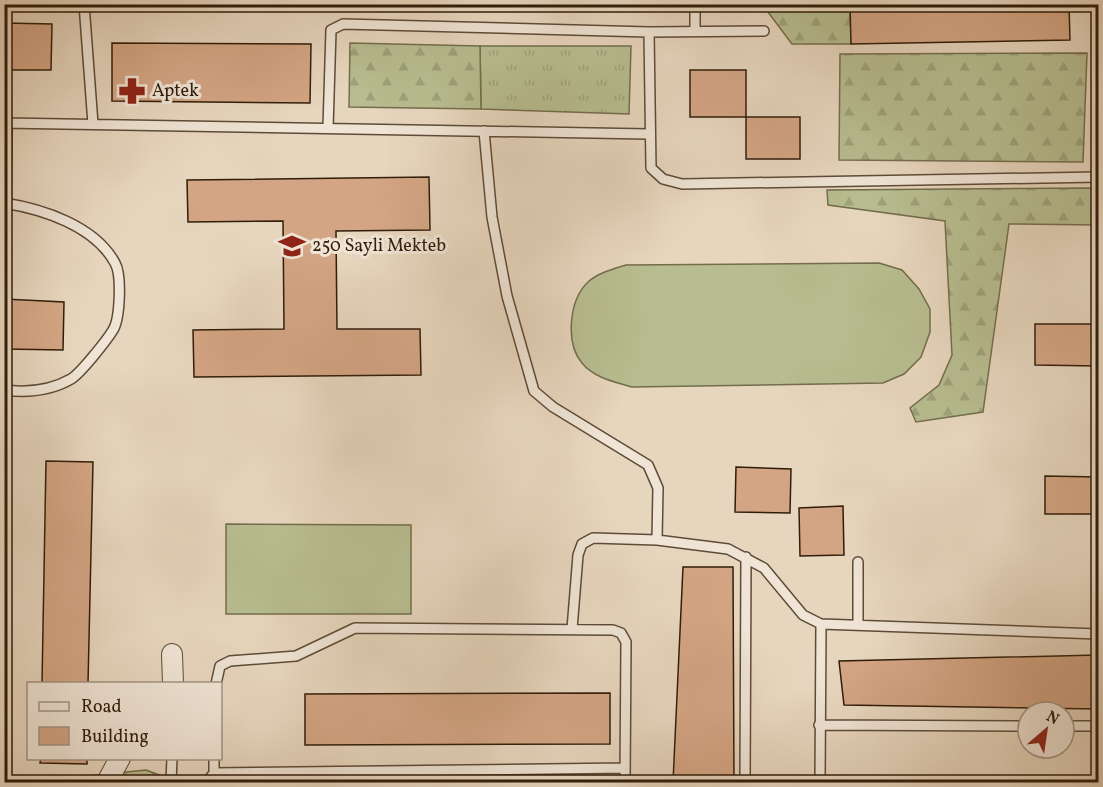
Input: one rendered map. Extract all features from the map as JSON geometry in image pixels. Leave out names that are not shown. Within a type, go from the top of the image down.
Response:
[{"type":"street","points":[[172,654],[173,682]]},
{"type":"street","points":[[107,783],[119,760]]},
{"type":"lane","points":[[84,4],[93,124]]},
{"type":"lane","points":[[695,4],[695,30]]},
{"type":"lane","points":[[328,128],[331,30],[343,24],[649,32],[764,31]]},
{"type":"lane","points":[[649,32],[648,134],[651,168],[663,179],[682,184],[1098,177]]},
{"type":"lane","points":[[4,390],[30,393],[73,379],[114,329],[120,277],[106,251],[88,235],[63,220],[5,203],[6,123],[648,134]]},
{"type":"lane","points":[[484,131],[492,217],[507,296],[534,391],[553,407],[648,465],[658,489],[657,540]]},
{"type":"lane","points":[[572,629],[578,555],[582,544],[593,538],[657,540],[728,549],[764,568],[803,615],[821,624],[1098,634]]},
{"type":"lane","points":[[745,783],[746,557]]},
{"type":"lane","points":[[858,562],[858,625]]},
{"type":"lane","points":[[820,783],[821,624]]},
{"type":"lane","points":[[216,682],[220,666],[230,660],[296,656],[355,628],[613,630],[621,633],[626,642],[625,783]]},
{"type":"lane","points":[[819,725],[1016,726]]},
{"type":"lane","points":[[1076,726],[1098,726]]},
{"type":"lane","points":[[171,783],[172,760]]},
{"type":"lane","points":[[207,783],[214,773],[214,760]]},
{"type":"lane","points":[[214,773],[625,768]]},
{"type":"green space","points":[[755,5],[850,5],[851,44],[792,44],[765,8]]},
{"type":"green space","points":[[350,43],[480,46],[481,109],[349,107]]},
{"type":"green space","points":[[480,46],[631,46],[629,114],[481,109]]},
{"type":"green space","points":[[1087,53],[1083,162],[839,160],[840,54]]},
{"type":"green space","points":[[1098,188],[1098,225],[1009,224],[983,412],[916,422],[910,408],[939,385],[952,355],[945,221],[828,205],[827,190]]},
{"type":"green space","points":[[879,263],[902,270],[919,289],[930,309],[930,332],[921,357],[904,374],[883,383],[632,387],[605,379],[592,372],[582,363],[573,344],[571,333],[573,310],[582,290],[596,276],[626,265]]},
{"type":"green space","points":[[226,524],[411,525],[411,614],[226,614]]},
{"type":"green space","points":[[146,770],[178,782],[39,782],[39,781]]},
{"type":"green space","points":[[496,775],[496,782],[284,782]]},
{"type":"building","points":[[353,4],[585,4],[353,6]]},
{"type":"building","points":[[850,4],[1069,4],[1070,40],[851,44]]},
{"type":"building","points":[[4,23],[52,24],[51,70],[4,70]]},
{"type":"building","points":[[112,43],[311,44],[310,103],[112,101]]},
{"type":"building","points":[[690,70],[746,70],[746,117],[690,117]]},
{"type":"building","points":[[746,117],[800,117],[800,159],[746,159]]},
{"type":"building","points":[[429,177],[430,230],[336,231],[337,329],[420,329],[421,375],[194,377],[193,330],[284,329],[283,221],[188,222],[187,180]]},
{"type":"building","points":[[4,299],[64,302],[63,350],[4,349]]},
{"type":"building","points":[[1035,324],[1098,324],[1098,366],[1035,365]]},
{"type":"building","points":[[46,461],[93,462],[88,682],[42,682]]},
{"type":"building","points":[[736,467],[791,469],[790,513],[735,512]]},
{"type":"building","points":[[1045,476],[1098,477],[1098,514],[1045,514]]},
{"type":"building","points":[[843,506],[844,555],[800,556],[799,508]]},
{"type":"building","points":[[683,567],[733,567],[734,782],[673,782]]},
{"type":"building","points":[[1098,655],[1098,709],[1076,709],[1076,700],[1016,700],[1016,708],[844,705],[839,661]]},
{"type":"building","points":[[610,693],[610,744],[305,745],[305,694]]},
{"type":"building","points":[[41,760],[87,760],[87,764],[40,763]]},
{"type":"place","name":"Aptek","points":[[132,91]]},
{"type":"place","name":"250 Sayli Mekteb","points":[[292,246]]}]
